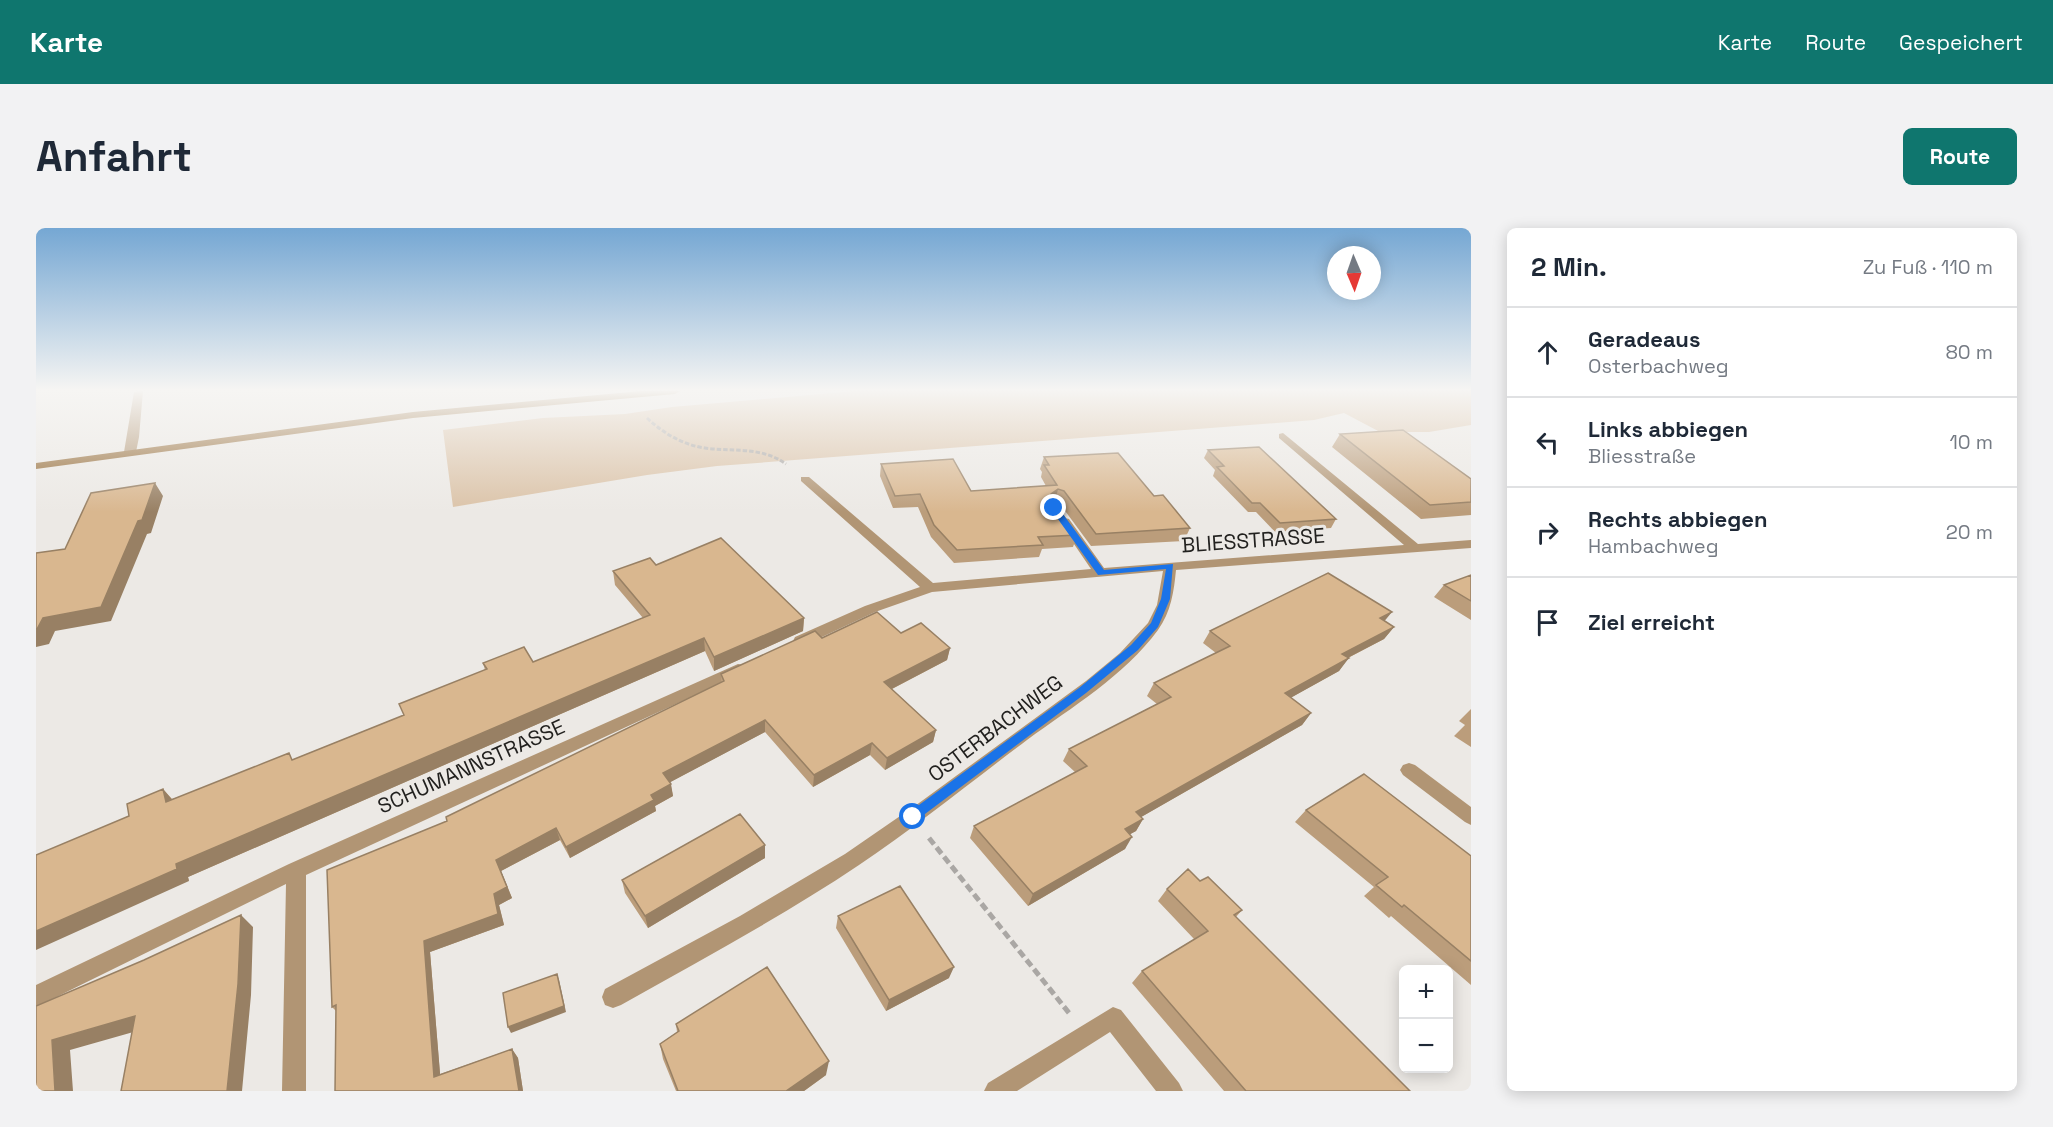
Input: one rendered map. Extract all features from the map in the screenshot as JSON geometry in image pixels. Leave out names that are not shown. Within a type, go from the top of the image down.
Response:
[{"type":"main road","points":[[36,466],[293,431]]},
{"type":"street","points":[[130,452],[135,431]]},
{"type":"street","points":[[1284,436],[1415,548]]},
{"type":"street","points":[[783,649],[870,609],[930,588],[805,479]]},
{"type":"street","points":[[1054,508],[1101,573]]},
{"type":"street","name":"BLIESSTRASSE","points":[[930,588],[1170,566],[1471,544]]},
{"type":"street","name":"OSTERBACHWEG","points":[[613,996],[710,945],[828,875],[913,817],[1083,690],[1134,647],[1155,624],[1166,599],[1170,566]]},
{"type":"street","name":"SCHUMANNSTRASSE","points":[[36,996],[296,870],[751,663]]},
{"type":"street","points":[[1408,770],[1471,817]]},
{"type":"street","points":[[294,1091],[296,870]]},
{"type":"street","points":[[996,1091],[1113,1018],[1171,1091]]},
{"type":"path","points":[[663,431],[702,448],[768,453],[778,457],[805,479]]},
{"type":"path","points":[[913,817],[1086,1034]]},
{"type":"shaded area","points":[[443,431],[1168,431],[717,466],[647,475],[453,507]]},
{"type":"shaded area","points":[[1379,431],[1433,431],[1429,432]]},
{"type":"building","points":[[1405,431],[1471,479],[1471,502],[1430,505],[1340,434]]},
{"type":"building","points":[[1259,447],[1336,519],[1280,523],[1260,503],[1252,503],[1217,467],[1224,466],[1208,450]]},
{"type":"building","points":[[1118,453],[1154,496],[1163,495],[1190,528],[1096,534],[1064,491],[1058,489],[1050,497],[1077,535],[1038,537],[1043,545],[957,550],[934,525],[920,494],[895,496],[881,464],[953,459],[971,491],[1057,485],[1044,465],[1049,465],[1044,457]]},
{"type":"building","points":[[155,483],[142,520],[138,521],[101,607],[43,618],[36,631],[36,553],[65,549],[91,493]]},
{"type":"building","points":[[721,538],[804,618],[714,657],[704,638],[176,864],[177,869],[36,931],[36,855],[129,816],[127,804],[163,789],[166,802],[289,753],[292,760],[404,715],[399,704],[487,669],[483,663],[524,647],[533,662],[650,615],[613,571],[650,558],[656,565]]},
{"type":"building","points":[[1328,573],[1392,612],[1380,618],[1394,627],[1342,654],[1349,658],[1285,693],[1311,713],[1136,812],[1143,819],[1125,829],[1132,837],[1033,894],[974,826],[1087,766],[1069,749],[1171,697],[1154,683],[1230,646],[1210,631]]},
{"type":"building","points":[[1471,575],[1471,601],[1444,585]]},
{"type":"building","points":[[877,612],[901,633],[921,623],[950,648],[884,682],[936,730],[887,758],[872,743],[814,775],[765,720],[663,773],[671,784],[651,795],[654,800],[566,847],[556,828],[496,860],[507,887],[494,894],[498,914],[424,941],[434,1077],[512,1049],[519,1091],[335,1091],[336,1005],[332,1007],[327,870],[447,821],[446,817],[724,681],[721,674],[815,631],[822,638]]},
{"type":"building","points":[[1364,774],[1471,856],[1471,961],[1404,905],[1402,907],[1376,885],[1388,877],[1306,810]]},
{"type":"building","points":[[740,814],[765,845],[645,916],[622,880]]},
{"type":"building","points":[[1188,869],[1200,881],[1208,877],[1242,910],[1234,915],[1410,1091],[1246,1091],[1142,971],[1208,931],[1167,889]]},
{"type":"building","points":[[900,886],[954,967],[889,1000],[838,916]]},
{"type":"building","points":[[241,915],[238,984],[227,1091],[121,1091],[135,1016],[52,1040],[55,1091],[36,1091],[36,1006]]},
{"type":"building","points":[[767,967],[829,1061],[786,1091],[678,1091],[660,1044],[679,1031],[676,1024]]},
{"type":"building","points":[[557,974],[564,1006],[508,1027],[503,993]]},
{"type":"route","points":[[913,817],[1083,690],[1134,647],[1155,624],[1166,599],[1170,566],[1101,573],[1054,508]]}]
